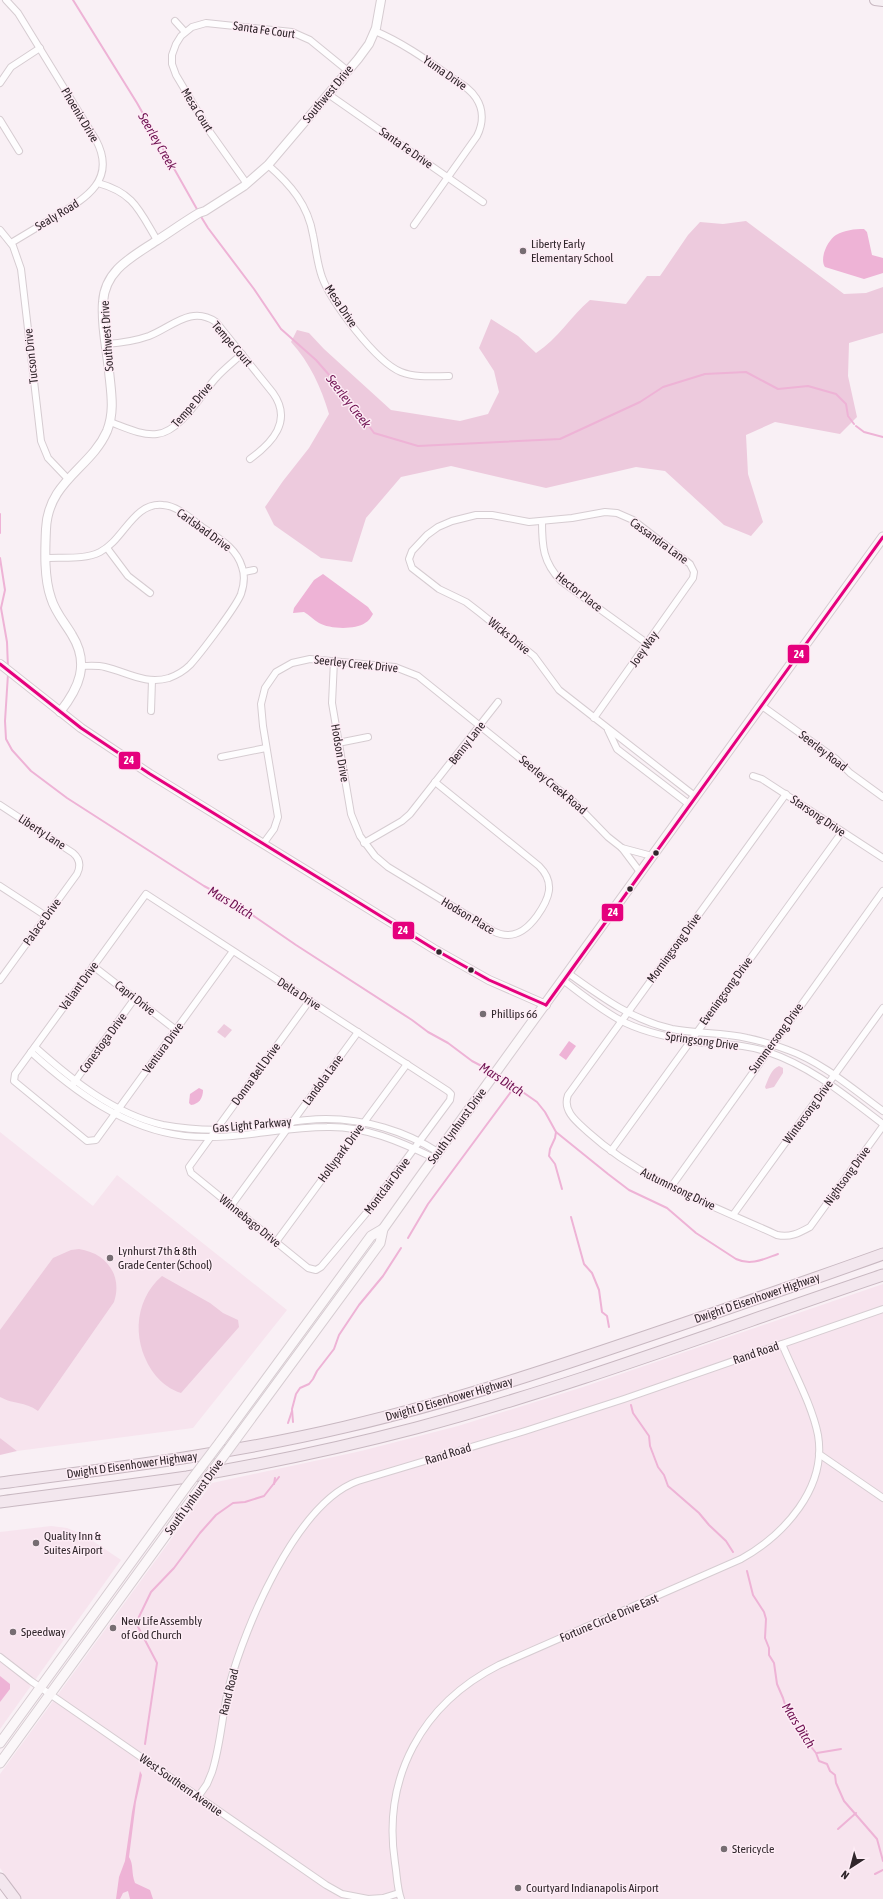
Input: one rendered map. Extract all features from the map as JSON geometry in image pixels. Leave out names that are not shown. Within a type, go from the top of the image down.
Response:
[{"type":"highway","name":"Dwight D Eisenhower Highway","points":[[0,1483],[184,1459],[344,1427],[408,1411],[556,1368],[883,1254]]},
{"type":"highway","name":"Dwight D Eisenhower Highway","points":[[0,1502],[238,1468],[348,1445],[415,1428],[550,1389],[883,1275]]},
{"type":"highway","points":[[0,1879],[15,1899]]},
{"type":"main road","points":[[875,0],[883,1]]},
{"type":"main road","name":"South Lynhurst Drive","points":[[0,1763],[380,1243],[383,1229],[883,537]]},
{"type":"main road","name":"South Lynhurst Drive","points":[[0,1743],[371,1236],[383,1229]]},
{"type":"street","name":"Phoenix Drive","points":[[6,0],[15,8],[100,148],[103,166],[98,183]]},
{"type":"street","name":"Southwest Drive","points":[[60,712],[76,689],[81,666],[76,643],[50,597],[47,585],[46,527],[48,515],[55,496],[101,441],[110,422],[112,405],[103,301],[110,278],[123,262],[247,184],[268,164],[364,52],[375,31],[381,0]]},
{"type":"street","points":[[175,21],[185,32]]},
{"type":"street","name":"Santa Fe Court","points":[[185,32],[194,26],[206,23],[292,32],[310,40],[348,71]]},
{"type":"street","name":"Yuma Drive","points":[[375,31],[407,46],[466,88],[478,102],[482,116],[480,131],[414,226]]},
{"type":"street","name":"Mesa Court","points":[[185,32],[178,39],[174,49],[172,61],[174,70],[210,132],[247,184]]},
{"type":"street","points":[[0,83],[13,65],[40,48]]},
{"type":"street","name":"Santa Fe Drive","points":[[328,94],[483,202]]},
{"type":"street","points":[[0,120],[18,151]]},
{"type":"street","name":"Mesa Drive","points":[[268,164],[288,182],[300,199],[310,221],[320,269],[329,291],[376,353],[389,366],[402,373],[419,376],[449,376]]},
{"type":"street","points":[[98,183],[116,188],[126,194],[137,208],[157,240]]},
{"type":"street","name":"Sealy Road","points":[[11,243],[86,197],[98,183]]},
{"type":"street","name":"Tucson Drive","points":[[0,230],[11,243],[19,260],[22,275],[40,435],[48,458],[68,479]]},
{"type":"street","name":"Tempe Court","points":[[106,344],[138,340],[183,318],[198,315],[216,322],[275,396],[281,413],[280,425],[274,436],[250,459]]},
{"type":"street","name":"Tempe Drive","points":[[110,422],[147,434],[167,432],[179,423],[218,375],[242,354]]},
{"type":"street","name":"Carlsbad Drive","points":[[46,558],[88,556],[107,548],[142,511],[156,505],[167,506],[178,510],[231,548],[240,559],[244,572]]},
{"type":"street","name":"Cassandra Lane","points":[[542,521],[572,518],[605,512],[616,513],[633,520],[678,553],[690,564],[694,572],[693,578]]},
{"type":"street","name":"Wicks Drive","points":[[542,521],[529,522],[492,515],[476,515],[452,521],[438,527],[427,535],[412,551],[409,559],[412,568],[439,589],[466,602],[534,656],[558,690],[696,797]]},
{"type":"street","name":"Hector Place","points":[[542,521],[542,542],[545,556],[551,570],[561,581],[648,644]]},
{"type":"street","points":[[107,548],[128,576],[150,593]]},
{"type":"street","points":[[81,666],[104,666],[134,677],[152,680],[169,678],[187,667],[224,620],[241,594],[244,583],[244,572],[254,570]]},
{"type":"street","name":"Joey Way","points":[[594,718],[648,644],[693,578]]},
{"type":"street","name":"Seerley Creek Drive","points":[[263,844],[274,829],[278,817],[266,748],[261,704],[265,688],[272,677],[286,665],[301,660],[310,659],[395,667],[409,671],[421,678],[480,726]]},
{"type":"street","name":"Hodson Drive","points":[[334,661],[331,700],[338,743],[353,820],[364,843]]},
{"type":"street","points":[[0,664],[101,743],[452,959],[489,980],[546,1005]]},
{"type":"street","points":[[151,711],[152,680]]},
{"type":"street","name":"Benny Lane","points":[[364,843],[405,819],[498,702]]},
{"type":"street","name":"Seerley Road","points":[[762,706],[836,759],[850,773],[883,796]]},
{"type":"street","name":"Seerley Creek Road","points":[[480,726],[573,800],[605,834],[622,848],[640,872]]},
{"type":"street","name":"Wicks Drive","points":[[607,729],[617,749],[690,805]]},
{"type":"street","points":[[338,743],[368,737]]},
{"type":"street","points":[[221,757],[266,748]]},
{"type":"street","name":"Starsong Drive","points":[[753,776],[762,779],[786,794],[883,858]]},
{"type":"street","name":"Hodson Place","points":[[364,843],[375,856],[388,867],[493,932],[508,936],[519,934],[527,929],[548,900],[550,888],[546,875],[539,866],[435,782]]},
{"type":"street","name":"Morningsong Drive","points":[[565,1102],[568,1095],[627,1012],[786,794]]},
{"type":"street","name":"Liberty Lane","points":[[0,805],[73,853],[80,862]]},
{"type":"street","name":"Eveningsong Drive","points":[[611,1151],[842,832]]},
{"type":"street","name":"Seerley Creek Road","points":[[622,848],[652,856]]},
{"type":"street","name":"Palace Drive","points":[[0,980],[77,874],[80,862]]},
{"type":"street","points":[[0,886],[46,916]]},
{"type":"street","name":"Summersong Drive","points":[[671,1187],[883,891]]},
{"type":"street","name":"Delta Drive","points":[[146,894],[310,1000],[448,1091],[451,1095]]},
{"type":"street","name":"Valiant Drive","points":[[91,1141],[87,1141],[16,1084],[14,1080],[15,1074],[146,894]]},
{"type":"street","name":"Ventura Drive","points":[[91,1141],[97,1138],[120,1109],[233,951]]},
{"type":"street","name":"Capri Drive","points":[[93,966],[176,1030]]},
{"type":"street","name":"Springsong Drive","points":[[565,976],[627,1012],[671,1029],[696,1033],[747,1037],[791,1051],[834,1075],[883,1111]]},
{"type":"street","name":"Springsong Drive","points":[[565,976],[621,1021],[659,1034],[690,1041],[735,1045],[767,1052],[794,1062],[829,1083],[883,1125]]},
{"type":"street","name":"Conestoga Drive","points":[[71,1087],[135,998]]},
{"type":"street","name":"Donna Bell Drive","points":[[189,1168],[190,1163],[310,1000]]},
{"type":"street","name":"Wintersong Drive","points":[[734,1215],[883,1008]]},
{"type":"street","name":"Landola Lane","points":[[231,1206],[358,1032]]},
{"type":"street","name":"Gas Light Parkway","points":[[35,1047],[75,1081],[120,1109],[163,1124],[216,1129],[247,1128],[325,1119],[363,1123],[407,1135],[420,1141],[436,1155]]},
{"type":"street","name":"Gas Light Parkway","points":[[31,1052],[71,1087],[92,1102],[152,1129],[185,1136],[209,1137],[241,1136],[286,1130],[328,1127],[357,1130],[383,1136],[414,1149],[436,1155]]},
{"type":"street","name":"Hollypark Drive","points":[[276,1242],[407,1064]]},
{"type":"street","name":"Montclair Drive","points":[[314,1270],[321,1267],[350,1234],[450,1100],[451,1095]]},
{"type":"street","name":"Autumnsong Drive","points":[[565,1102],[568,1110],[574,1118],[611,1151],[636,1169],[671,1187],[777,1235],[785,1237],[794,1235],[810,1227]]},
{"type":"street","name":"Nightsong Drive","points":[[810,1227],[883,1125]]},
{"type":"street","name":"Winnebago Drive","points":[[189,1168],[191,1173],[231,1206],[311,1270],[314,1270]]},
{"type":"street","name":"Rand Road","points":[[198,1797],[207,1784],[212,1772],[231,1679],[254,1615],[292,1545],[316,1512],[330,1497],[358,1481],[532,1429],[883,1309]]},
{"type":"street","name":"Fortune Circle Drive East","points":[[400,1896],[392,1836],[393,1815],[397,1789],[404,1765],[415,1742],[427,1724],[443,1705],[474,1679],[499,1665],[725,1567],[754,1552],[781,1530],[800,1506],[815,1479],[819,1454],[815,1423],[782,1344]]},
{"type":"street","points":[[819,1454],[883,1498]]},
{"type":"street","name":"West Southern Avenue","points":[[0,1657],[40,1688],[331,1888],[351,1896],[368,1899],[400,1896]]},
{"type":"shaded area","points":[[746,221],[844,294],[866,293],[883,287],[883,333],[849,343],[848,376],[857,417],[840,434],[775,422],[746,435],[748,474],[763,522],[751,536],[724,525],[665,471],[636,467],[546,488],[451,466],[401,477],[366,518],[352,562],[321,558],[274,525],[265,507],[309,448],[329,414],[314,376],[304,358],[291,342],[297,330],[309,333],[324,349],[391,410],[460,421],[488,414],[499,392],[494,371],[479,348],[491,319],[518,336],[536,353],[551,341],[590,300],[626,304],[647,276],[660,276],[688,235],[700,222],[723,224]]},
{"type":"shaded area","points":[[864,229],[867,232],[872,255],[883,258],[883,273],[864,279],[825,267],[823,259],[825,250],[833,237],[846,231]]},
{"type":"shaded area","points":[[323,574],[368,607],[373,614],[368,621],[361,625],[349,628],[329,627],[319,623],[304,612],[293,613],[294,608],[314,580]]},
{"type":"shaded area","points":[[224,1024],[232,1030],[225,1038],[217,1032]]},
{"type":"shaded area","points":[[569,1041],[576,1046],[566,1060],[559,1055]]},
{"type":"shaded area","points":[[779,1066],[783,1068],[783,1073],[774,1087],[766,1089],[765,1087],[770,1075],[776,1067]]},
{"type":"shaded area","points":[[199,1088],[203,1090],[202,1096],[198,1102],[191,1105],[189,1103],[190,1094]]},
{"type":"shaded area","name":"Lynhurst 7th & 8th Grade Center (School)","points":[[0,1132],[93,1206],[117,1175],[287,1310],[193,1428],[17,1451],[0,1438]]},
{"type":"shaded area","points":[[79,1249],[89,1251],[97,1255],[110,1267],[114,1274],[116,1283],[114,1302],[38,1411],[28,1406],[0,1397],[0,1330],[53,1258],[71,1250]]},
{"type":"shaded area","points":[[162,1276],[210,1303],[223,1313],[238,1320],[239,1327],[181,1393],[167,1386],[156,1376],[148,1364],[139,1338],[139,1324],[145,1298]]},
{"type":"shaded area","points":[[883,1284],[883,1899],[22,1899],[0,1868],[0,1774],[212,1483],[361,1451],[458,1426],[583,1387]]},
{"type":"shaded area","points":[[0,1438],[17,1451],[0,1455]]},
{"type":"shaded area","points":[[51,1526],[67,1528],[84,1535],[121,1560],[0,1729],[0,1532]]},
{"type":"shaded area","points":[[0,1676],[10,1684],[10,1689],[0,1702]]},
{"type":"shaded area","points":[[140,1771],[142,1775],[136,1802],[129,1857],[135,1883],[150,1890],[153,1899],[130,1899],[128,1891],[123,1893],[120,1899],[116,1899],[119,1877],[125,1861]]},
{"type":"waterway","name":"Seerley Creek","points":[[73,0],[137,103],[198,211]]},
{"type":"waterway","name":"Seerley Creek","points":[[200,215],[281,329],[316,360],[345,393],[374,433],[418,446],[560,439],[640,402],[663,387],[705,374],[746,372],[778,389],[808,386],[836,394],[846,404],[848,416],[854,424]]},
{"type":"waterway","name":"Seerley Creek","points":[[856,426],[864,432],[883,437]]},
{"type":"waterway","name":"Mars Ditch","points":[[0,514],[0,533]]},
{"type":"waterway","name":"Mars Ditch","points":[[0,558],[5,590],[1,608],[7,642],[8,668]]},
{"type":"waterway","name":"Mars Ditch","points":[[8,674],[5,721],[6,739],[12,750],[31,771],[67,798],[204,886],[232,901],[428,1032],[448,1043],[472,1061],[493,1072]]},
{"type":"waterway","name":"Mars Ditch","points":[[497,1074],[537,1102],[545,1112],[556,1132],[549,1156],[555,1164],[562,1189]]},
{"type":"waterway","points":[[408,1238],[428,1204],[513,1089],[512,1085]]},
{"type":"waterway","points":[[556,1132],[629,1190],[667,1208],[696,1233],[736,1259],[752,1262],[763,1260],[778,1254]]},
{"type":"waterway","name":"Mars Ditch","points":[[571,1217],[584,1264],[592,1273],[599,1290],[602,1312],[607,1316],[609,1327]]},
{"type":"waterway","points":[[293,1422],[292,1409],[296,1394],[300,1388],[309,1384],[313,1379],[317,1371],[334,1349],[339,1335],[359,1305],[383,1276],[401,1248]]},
{"type":"waterway","name":"Mars Ditch","points":[[631,1405],[633,1413],[649,1436],[650,1446],[658,1467],[664,1475],[668,1486],[699,1513],[726,1541],[733,1552]]},
{"type":"waterway","points":[[288,1423],[292,1411]]},
{"type":"waterway","points":[[145,1744],[157,1663],[136,1623],[151,1592],[174,1568],[200,1533],[216,1515],[233,1503],[245,1502],[264,1496],[279,1477]]},
{"type":"waterway","points":[[274,1484],[275,1478]]},
{"type":"waterway","name":"Mars Ditch","points":[[747,1571],[753,1595],[764,1612],[766,1619],[765,1638],[769,1648],[769,1655],[774,1663],[777,1684],[787,1711],[801,1734],[816,1753],[819,1761],[827,1764],[830,1771],[835,1775],[836,1783],[844,1801],[877,1839],[883,1861]]},
{"type":"waterway","points":[[817,1753],[841,1749]]},
{"type":"waterway","points":[[838,1829],[856,1813]]},
{"type":"waterway","points":[[875,1874],[883,1870]]},
{"type":"transit line","name":"24","points":[[546,1005],[883,537]]},
{"type":"transit line","name":"24","points":[[0,664],[81,728],[150,774],[434,949],[489,980],[546,1005]]},
{"type":"place","name":"Liberty Early Elementary School","points":[[523,251]]},
{"type":"place","name":"Phillips 66","points":[[483,1014]]},
{"type":"place","name":"Lynhurst 7th & 8th Grade Center (School)","points":[[110,1258]]},
{"type":"place","name":"Quality Inn & Suites Airport","points":[[36,1543]]},
{"type":"place","name":"New Life Assembly of God Church","points":[[113,1628]]},
{"type":"place","name":"Speedway","points":[[13,1632]]},
{"type":"place","name":"Stericycle","points":[[724,1849]]},
{"type":"place","name":"Courtyard Indianapolis Airport","points":[[518,1888]]}]
